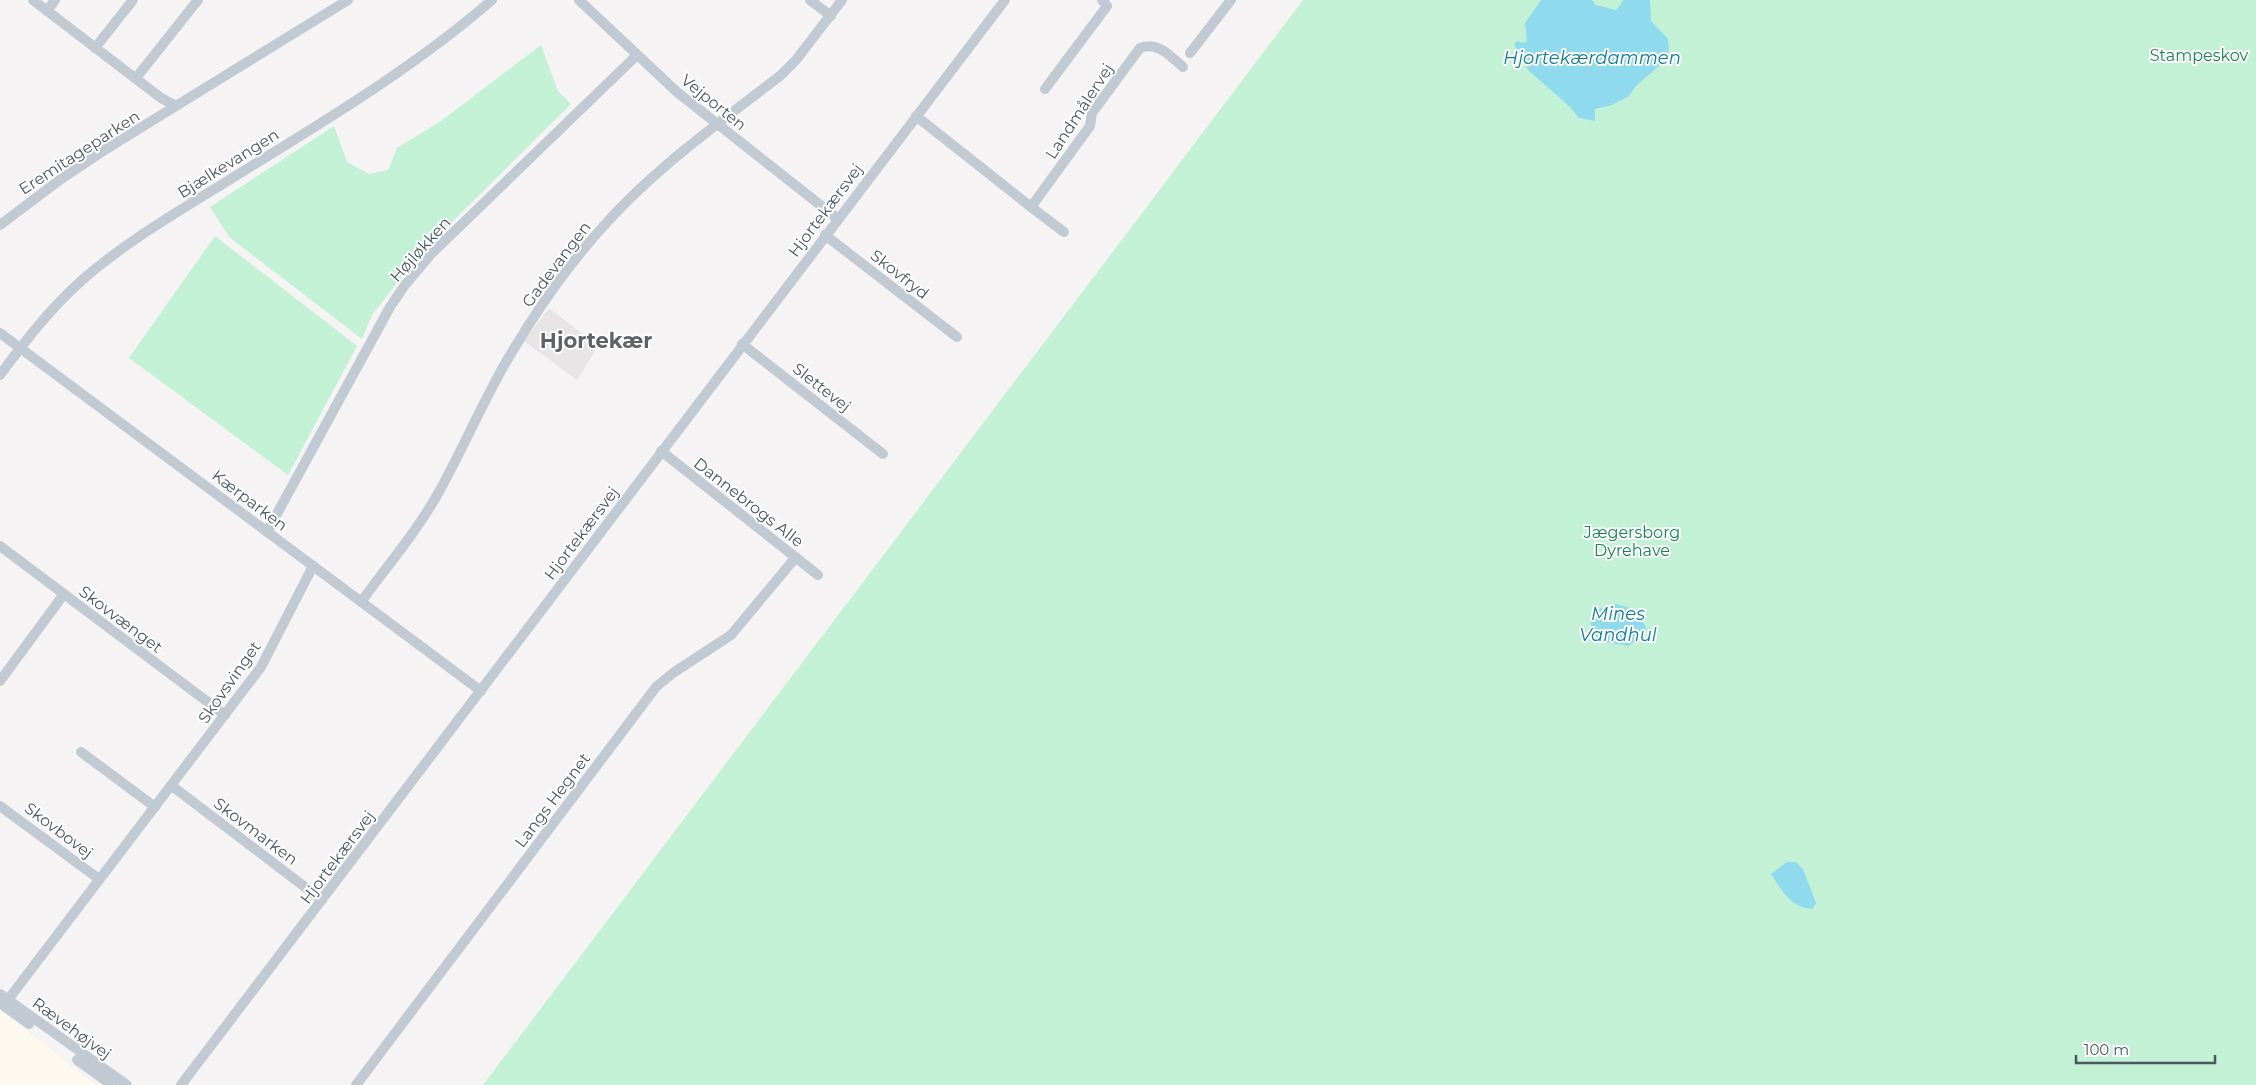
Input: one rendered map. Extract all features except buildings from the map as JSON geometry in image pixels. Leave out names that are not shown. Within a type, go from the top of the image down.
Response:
[{"type":"street","name":"Eremitageparken","points":[[33,0],[161,98],[176,106]]},
{"type":"street","points":[[47,11],[55,0]]},
{"type":"street","points":[[95,48],[133,0]]},
{"type":"street","points":[[136,78],[198,0]]},
{"type":"street","name":"Eremitageparken","points":[[0,225],[62,179],[348,0]]},
{"type":"street","name":"Bjælkevangen","points":[[0,375],[20,348],[61,300],[112,256],[199,198],[368,93],[465,23],[492,0]]},
{"type":"street","name":"Vejporten","points":[[579,0],[636,56],[717,125],[838,219]]},
{"type":"street","points":[[810,0],[831,16]]},
{"type":"street","name":"Gadevangen","points":[[362,602],[430,506],[505,364],[561,278],[599,230],[629,197],[662,167],[781,75],[796,60],[842,0]]},
{"type":"street","name":"Hjortekærsvej","points":[[181,1085],[1005,0]]},
{"type":"street","points":[[1190,54],[1231,0]]},
{"type":"street","points":[[1045,89],[1107,6],[1104,1]]},
{"type":"street","name":"Landmålervej","points":[[1031,207],[1090,126],[1092,113],[1140,48],[1149,44],[1158,47],[1183,67]]},
{"type":"street","name":"Højløkken","points":[[267,532],[372,340],[409,280],[432,254],[636,56]]},
{"type":"street","points":[[916,116],[1064,232]]},
{"type":"street","name":"Skovfryd","points":[[826,235],[957,337]]},
{"type":"street","name":"Kærparken","points":[[0,333],[481,690]]},
{"type":"street","name":"Slettevej","points":[[742,344],[884,454]]},
{"type":"street","name":"Dannebrogs Alle","points":[[661,451],[818,575]]},
{"type":"street","name":"Skovvænget","points":[[0,546],[225,715]]},
{"type":"street","name":"Langs Hegnet","points":[[356,1085],[656,688],[672,672],[731,635],[796,558]]},
{"type":"street","name":"Skovsvinget","points":[[3,1000],[172,786],[268,657],[313,566]]},
{"type":"street","points":[[0,681],[64,594]]},
{"type":"street","points":[[81,752],[155,807]]},
{"type":"street","name":"Skovmarken","points":[[172,786],[322,900]]},
{"type":"street","name":"Skovbovej","points":[[0,806],[99,880]]},
{"type":"street","name":"Rævehøjvej","points":[[3,1000],[112,1085]]},
{"type":"street","name":"Rævehøjvej","points":[[3,1000],[126,1085]]},
{"type":"shaded area","points":[[549,308],[598,346],[577,380],[524,341]]},
{"type":"shaded area","points":[[0,1010],[96,1085],[0,1085]]},
{"type":"green space","name":"Jægersborg Dyrehave","points":[[1303,0],[2256,0],[2256,1085],[483,1085]]},
{"type":"green space","points":[[541,45],[558,91],[571,104],[418,256],[372,315],[362,339],[229,237],[210,207],[334,126],[347,162],[369,174],[388,170],[397,148],[441,121]]},
{"type":"green space","points":[[215,236],[357,346],[288,475],[129,358]]},
{"type":"water","name":"Hjortekærdammen","points":[[1541,0],[1592,0],[1596,5],[1616,10],[1624,0],[1650,0],[1651,21],[1668,39],[1669,51],[1666,60],[1636,86],[1629,96],[1612,105],[1595,109],[1595,121],[1579,118],[1570,107],[1528,70],[1514,44],[1517,41],[1523,43],[1527,41],[1525,23]]},
{"type":"water","name":"Mines Vandhul","points":[[1616,604],[1634,609],[1647,629],[1629,646],[1598,641],[1590,622],[1599,609]]},
{"type":"water","points":[[1787,862],[1796,862],[1803,869],[1816,903],[1812,909],[1793,902],[1783,892],[1771,874]]},
{"type":"district","name":"Hjortekær","points":[[596,341]]},
{"type":"park label","name":"Stampeskov","points":[[2199,55]]}]
